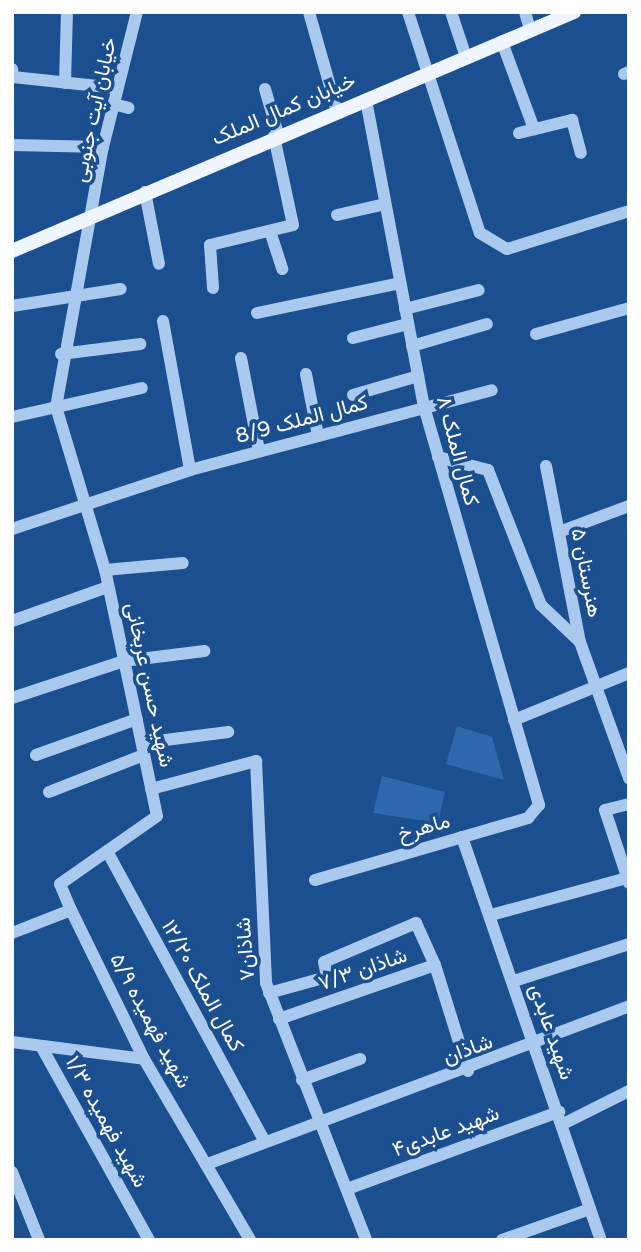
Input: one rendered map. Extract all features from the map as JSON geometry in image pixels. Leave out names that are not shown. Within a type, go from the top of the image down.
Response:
[{"type":"main road","name":"خیابان کمال الملک","points":[[12,251],[276,135],[574,12]]},
{"type":"street","points":[[65,82],[67,12]]},
{"type":"street","name":"خیابان آیت جنوبی","points":[[56,407],[61,354],[79,294],[103,147],[137,12]]},
{"type":"street","points":[[310,12],[337,111]]},
{"type":"street","points":[[408,12],[431,73],[480,233],[507,249],[629,211]]},
{"type":"street","points":[[451,12],[466,57]]},
{"type":"street","points":[[525,12],[530,30]]},
{"type":"street","points":[[502,42],[534,129]]},
{"type":"street","points":[[13,73],[116,88]]},
{"type":"street","points":[[214,288],[209,244],[293,225],[265,89]]},
{"type":"street","name":"کمال الملک ۸","points":[[366,99],[424,407],[539,805]]},
{"type":"street","points":[[113,104],[129,108]]},
{"type":"street","points":[[519,133],[572,120],[581,153]]},
{"type":"street","points":[[12,145],[103,147]]},
{"type":"street","points":[[145,192],[159,264]]},
{"type":"street","points":[[337,215],[385,204]]},
{"type":"street","points":[[270,230],[282,268]]},
{"type":"street","points":[[257,313],[400,283]]},
{"type":"street","points":[[12,306],[121,289]]},
{"type":"street","points":[[405,309],[479,289]]},
{"type":"street","points":[[536,334],[629,308]]},
{"type":"street","points":[[163,321],[190,470]]},
{"type":"street","points":[[352,338],[408,324]]},
{"type":"street","points":[[412,346],[487,324]]},
{"type":"street","points":[[61,354],[139,344]]},
{"type":"street","points":[[241,358],[259,451]]},
{"type":"street","points":[[306,374],[318,436]]},
{"type":"street","points":[[353,395],[418,376]]},
{"type":"street","points":[[12,417],[142,388]]},
{"type":"street","name":"کمال الملک 8/9","points":[[12,529],[190,470],[492,390]]},
{"type":"street","name":"شهید حسن عربخانی","points":[[56,407],[105,570],[157,816],[107,852]]},
{"type":"street","points":[[438,457],[488,470],[541,605],[580,642]]},
{"type":"street","name":"هنرستان ۵","points":[[545,466],[580,642],[629,778]]},
{"type":"street","points":[[559,532],[629,506]]},
{"type":"street","points":[[105,570],[183,564]]},
{"type":"street","points":[[12,621],[108,587]]},
{"type":"street","points":[[12,698],[124,660],[204,651]]},
{"type":"street","points":[[514,720],[629,673]]},
{"type":"street","points":[[36,755],[136,719]]},
{"type":"street","points":[[48,792],[143,749],[228,732]]},
{"type":"street","name":"شاذان۷","points":[[151,789],[256,761],[269,993],[366,1240]]},
{"type":"street","points":[[491,915],[628,881],[605,810],[629,804]]},
{"type":"street","name":"ماهرخ","points":[[314,880],[528,818],[539,805]]},
{"type":"street","name":"شهید عابدی","points":[[462,837],[514,981],[601,1240]]},
{"type":"street","name":"شهید فهمیده ۵/۹","points":[[107,852],[60,884],[144,1059],[210,1163],[250,1240]]},
{"type":"street","name":"کمال الملک ۱۲/۲۰","points":[[107,852],[264,1140]]},
{"type":"street","points":[[12,933],[71,910]]},
{"type":"street","points":[[269,993],[327,977],[324,962],[416,923],[435,965]]},
{"type":"street","points":[[514,981],[629,944]]},
{"type":"street","name":"شاذان ۷/۳","points":[[279,1020],[435,965],[468,1071]]},
{"type":"street","name":"شاذان","points":[[210,1163],[264,1140],[319,1125],[536,1046],[629,1006]]},
{"type":"street","points":[[12,1042],[144,1059]]},
{"type":"street","name":"شهید فهمیده ۱/۳","points":[[41,1046],[149,1240]]},
{"type":"street","points":[[302,1080],[360,1059]]},
{"type":"street","name":"شهید عابدی۴","points":[[347,1189],[561,1118],[629,1091]]},
{"type":"street","points":[[12,1172],[39,1240]]},
{"type":"street","points":[[502,1240],[590,1209]]},
{"type":"shaded area","points":[[457,726],[492,737],[504,780],[446,764]]},
{"type":"shaded area","points":[[382,776],[445,792],[438,823],[373,813]]}]
